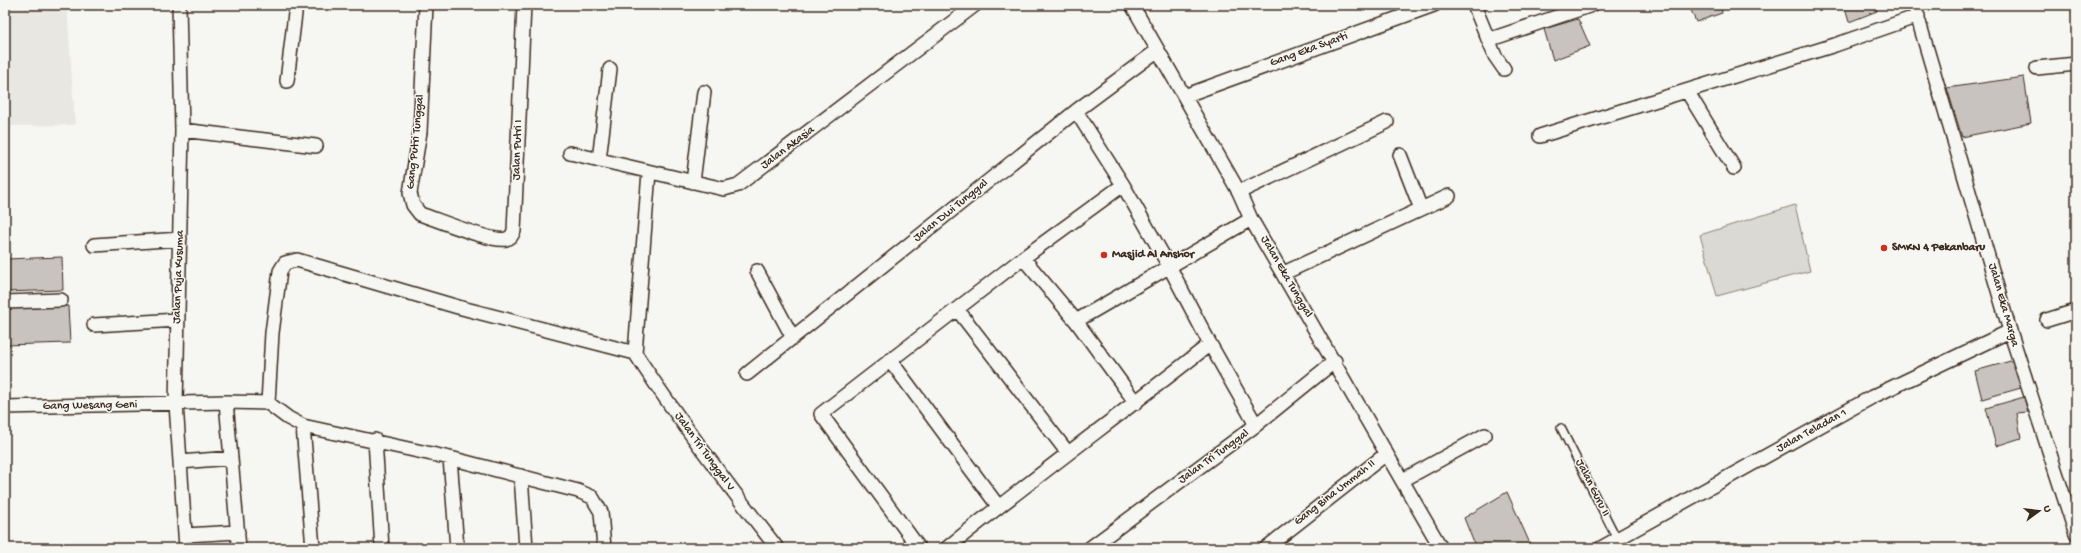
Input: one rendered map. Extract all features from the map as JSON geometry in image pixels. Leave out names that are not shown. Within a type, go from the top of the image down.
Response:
[{"type":"street","name":"Jalan Puja Kusuma","points":[[179,5],[182,130],[176,404],[185,541]]},
{"type":"street","points":[[288,81],[296,5]]},
{"type":"street","name":"Gang Putri Tunggal","points":[[426,5],[420,132],[410,193],[413,205],[420,214],[457,226]]},
{"type":"street","name":"Jalan Putri I","points":[[457,226],[490,238],[506,240],[512,236],[514,231],[524,5]]},
{"type":"street","name":"Jalan Akasia","points":[[570,153],[724,189],[738,186],[975,5]]},
{"type":"street","name":"Jalan Eka Tunggal","points":[[1132,5],[1402,480],[1437,546]]},
{"type":"street","name":"Gang Eka Syarti","points":[[1184,96],[1434,5]]},
{"type":"street","points":[[1474,5],[1488,40],[1504,69]]},
{"type":"street","points":[[1488,40],[1592,5]]},
{"type":"street","points":[[1540,136],[1835,45],[1916,10]]},
{"type":"street","name":"Jalan Eka Marga","points":[[1916,10],[2010,331],[2076,534]]},
{"type":"street","name":"Jalan Dwi Tunggal","points":[[747,374],[1076,111],[1158,50]]},
{"type":"street","points":[[2037,68],[2076,64]]},
{"type":"street","points":[[599,160],[610,69]]},
{"type":"street","points":[[1687,91],[1734,168]]},
{"type":"street","points":[[693,182],[704,92]]},
{"type":"street","points":[[1076,111],[1122,185],[1169,266],[1210,344],[1256,425]]},
{"type":"street","points":[[1239,192],[1387,122]]},
{"type":"street","points":[[182,130],[316,146]]},
{"type":"street","points":[[1400,155],[1420,209]]},
{"type":"street","points":[[604,548],[601,512],[592,496],[578,491],[450,458],[375,440],[303,426],[288,418],[268,403],[272,333],[280,271],[285,263],[297,260],[458,307],[635,353],[649,172]]},
{"type":"street","points":[[919,548],[821,414],[1023,258],[1122,185]]},
{"type":"street","points":[[1284,273],[1449,196]]},
{"type":"street","points":[[1076,321],[1252,218]]},
{"type":"street","points":[[94,245],[180,238]]},
{"type":"street","points":[[1023,258],[1076,321],[1136,403]]},
{"type":"street","points":[[756,271],[793,338]]},
{"type":"street","points":[[5,302],[61,300]]},
{"type":"street","points":[[957,309],[1068,453]]},
{"type":"street","points":[[2047,320],[2076,311]]},
{"type":"street","points":[[94,325],[178,320]]},
{"type":"street","name":"Jalan Teladan 1","points":[[1602,548],[1620,544],[1872,397],[2010,331]]},
{"type":"street","points":[[947,548],[998,506],[1136,403],[1210,344]]},
{"type":"street","name":"Jalan Tri Tunggal V","points":[[635,353],[669,405],[713,466],[777,548]]},
{"type":"street","points":[[890,360],[998,506]]},
{"type":"street","name":"Jalan Tri Tunggal","points":[[1090,548],[1256,425],[1334,361]]},
{"type":"street","points":[[226,402],[239,548]]},
{"type":"street","name":"Gang Wesang Geni","points":[[5,407],[226,402],[268,403]]},
{"type":"street","points":[[303,426],[313,548]]},
{"type":"street","points":[[1402,480],[1485,434]]},
{"type":"street","points":[[375,440],[382,548]]},
{"type":"street","name":"Gang Bina Ummah II","points":[[1266,548],[1386,454]]},
{"type":"street","points":[[180,462],[231,458]]},
{"type":"street","points":[[450,458],[457,548]]},
{"type":"street","points":[[521,476],[526,548]]},
{"type":"street","points":[[185,541],[238,532]]},
{"type":"lane","name":"Jalan Guru II","points":[[1561,428],[1620,544]]},
{"type":"shaded area","points":[[5,5],[67,5],[75,125],[5,126]]},
{"type":"shaded area","points":[[1795,205],[1810,271],[1717,296],[1700,235]]},
{"type":"building","points":[[1689,5],[1721,5],[1722,13],[1696,22]]},
{"type":"building","points":[[1844,5],[1875,5],[1877,11],[1849,22]]},
{"type":"building","points":[[1578,19],[1590,46],[1553,60],[1544,29]]},
{"type":"building","points":[[2024,77],[2031,123],[1962,137],[1947,88]]},
{"type":"building","points":[[62,257],[63,290],[5,292],[5,259]]},
{"type":"building","points":[[68,306],[70,343],[5,345],[5,308]]},
{"type":"building","points":[[2014,360],[2021,388],[1982,399],[1975,371]]},
{"type":"building","points":[[2024,397],[2028,412],[2017,413],[2021,438],[1996,446],[1986,408]]},
{"type":"building","points":[[1507,492],[1531,546],[1528,548],[1476,548],[1464,518]]},
{"type":"place","name":"SMKN 4 Pekanbaru","points":[[1884,248]]},
{"type":"place","name":"Masjid Al Anshor","points":[[1104,255]]}]
